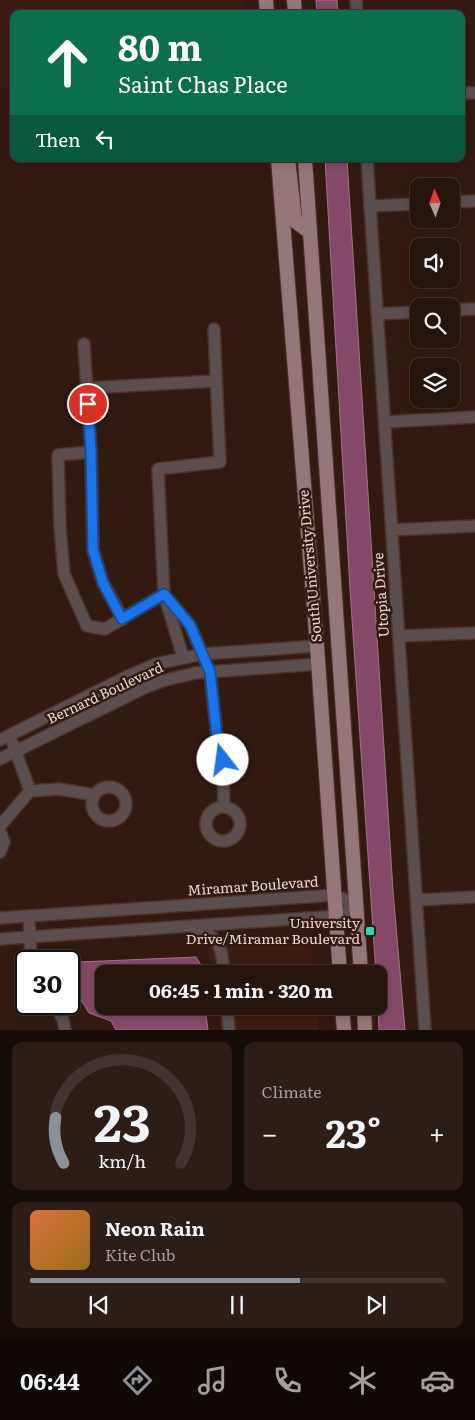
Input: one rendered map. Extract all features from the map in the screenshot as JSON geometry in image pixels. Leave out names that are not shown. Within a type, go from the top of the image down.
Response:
[{"type":"main road","name":"South University Drive","points":[[278,162],[317,646],[339,965]]},
{"type":"main road","points":[[288,162],[295,220],[310,232]]},
{"type":"main road","name":"South University Drive","points":[[305,162],[360,965]]},
{"type":"main road","points":[[343,1015],[344,1030]]},
{"type":"main road","points":[[364,1015],[365,1030]]},
{"type":"street","name":"Utopia Drive","points":[[367,162],[425,1030]]},
{"type":"street","points":[[460,202],[475,201]]},
{"type":"street","points":[[370,206],[410,204]]},
{"type":"street","points":[[460,310],[475,309]]},
{"type":"street","points":[[377,314],[410,312]]},
{"type":"street","points":[[183,657],[164,594],[158,469],[220,462],[214,328]]},
{"type":"street","points":[[84,344],[91,452],[93,550],[103,583],[122,619]]},
{"type":"street","points":[[87,388],[216,381]]},
{"type":"street","points":[[385,422],[475,418]]},
{"type":"street","points":[[91,452],[58,455],[60,527],[64,574],[87,626],[105,629],[164,594]]},
{"type":"street","points":[[392,530],[475,526]]},
{"type":"street","points":[[164,594],[190,625],[210,672],[217,737],[223,760],[224,807]]},
{"type":"street","points":[[399,636],[475,633]]},
{"type":"street","name":"Bernard Boulevard","points":[[5,738],[126,677],[156,664],[203,654],[317,646]]},
{"type":"street","name":"Bernard Boulevard","points":[[0,759],[162,681],[183,675],[210,672],[318,664]]},
{"type":"street","points":[[5,738],[15,751],[30,792]]},
{"type":"street","points":[[0,826],[30,792],[59,789],[94,795]]},
{"type":"street","points":[[0,831],[4,842],[0,852]]},
{"type":"street","name":"Miramar Boulevard","points":[[0,918],[335,895],[357,905]]},
{"type":"street","points":[[417,900],[475,897]]},
{"type":"street","points":[[0,939],[336,916],[357,905]]},
{"type":"street","points":[[29,916],[31,950]]},
{"type":"street","points":[[188,926],[206,932],[218,941],[223,965]]},
{"type":"street","points":[[61,1015],[64,1030]]},
{"type":"street","points":[[228,1015],[229,1030]]},
{"type":"shaded area","points":[[0,0],[243,0],[244,10],[10,10],[10,87],[0,88]]},
{"type":"shaded area","points":[[316,0],[337,0],[338,10],[317,10]]},
{"type":"shaded area","points":[[325,162],[347,162],[393,891],[405,1030],[379,1030],[378,1015],[387,1015],[387,965],[375,965],[350,589]]},
{"type":"shaded area","points":[[311,941],[313,965],[211,965],[208,947]]},
{"type":"shaded area","points":[[196,957],[201,965],[95,965],[95,1015],[206,1015],[208,1030],[116,1030],[111,1021],[89,1013],[80,999],[80,962]]},
{"type":"shaded area","points":[[218,1015],[318,1015],[319,1030],[220,1030]]},
{"type":"place","name":"University Drive/Miramar Boulevard","points":[[370,931]]},
{"type":"route","points":[[88,404],[93,550],[103,583],[122,619],[164,594],[190,625],[210,672],[217,737],[223,760]]}]
